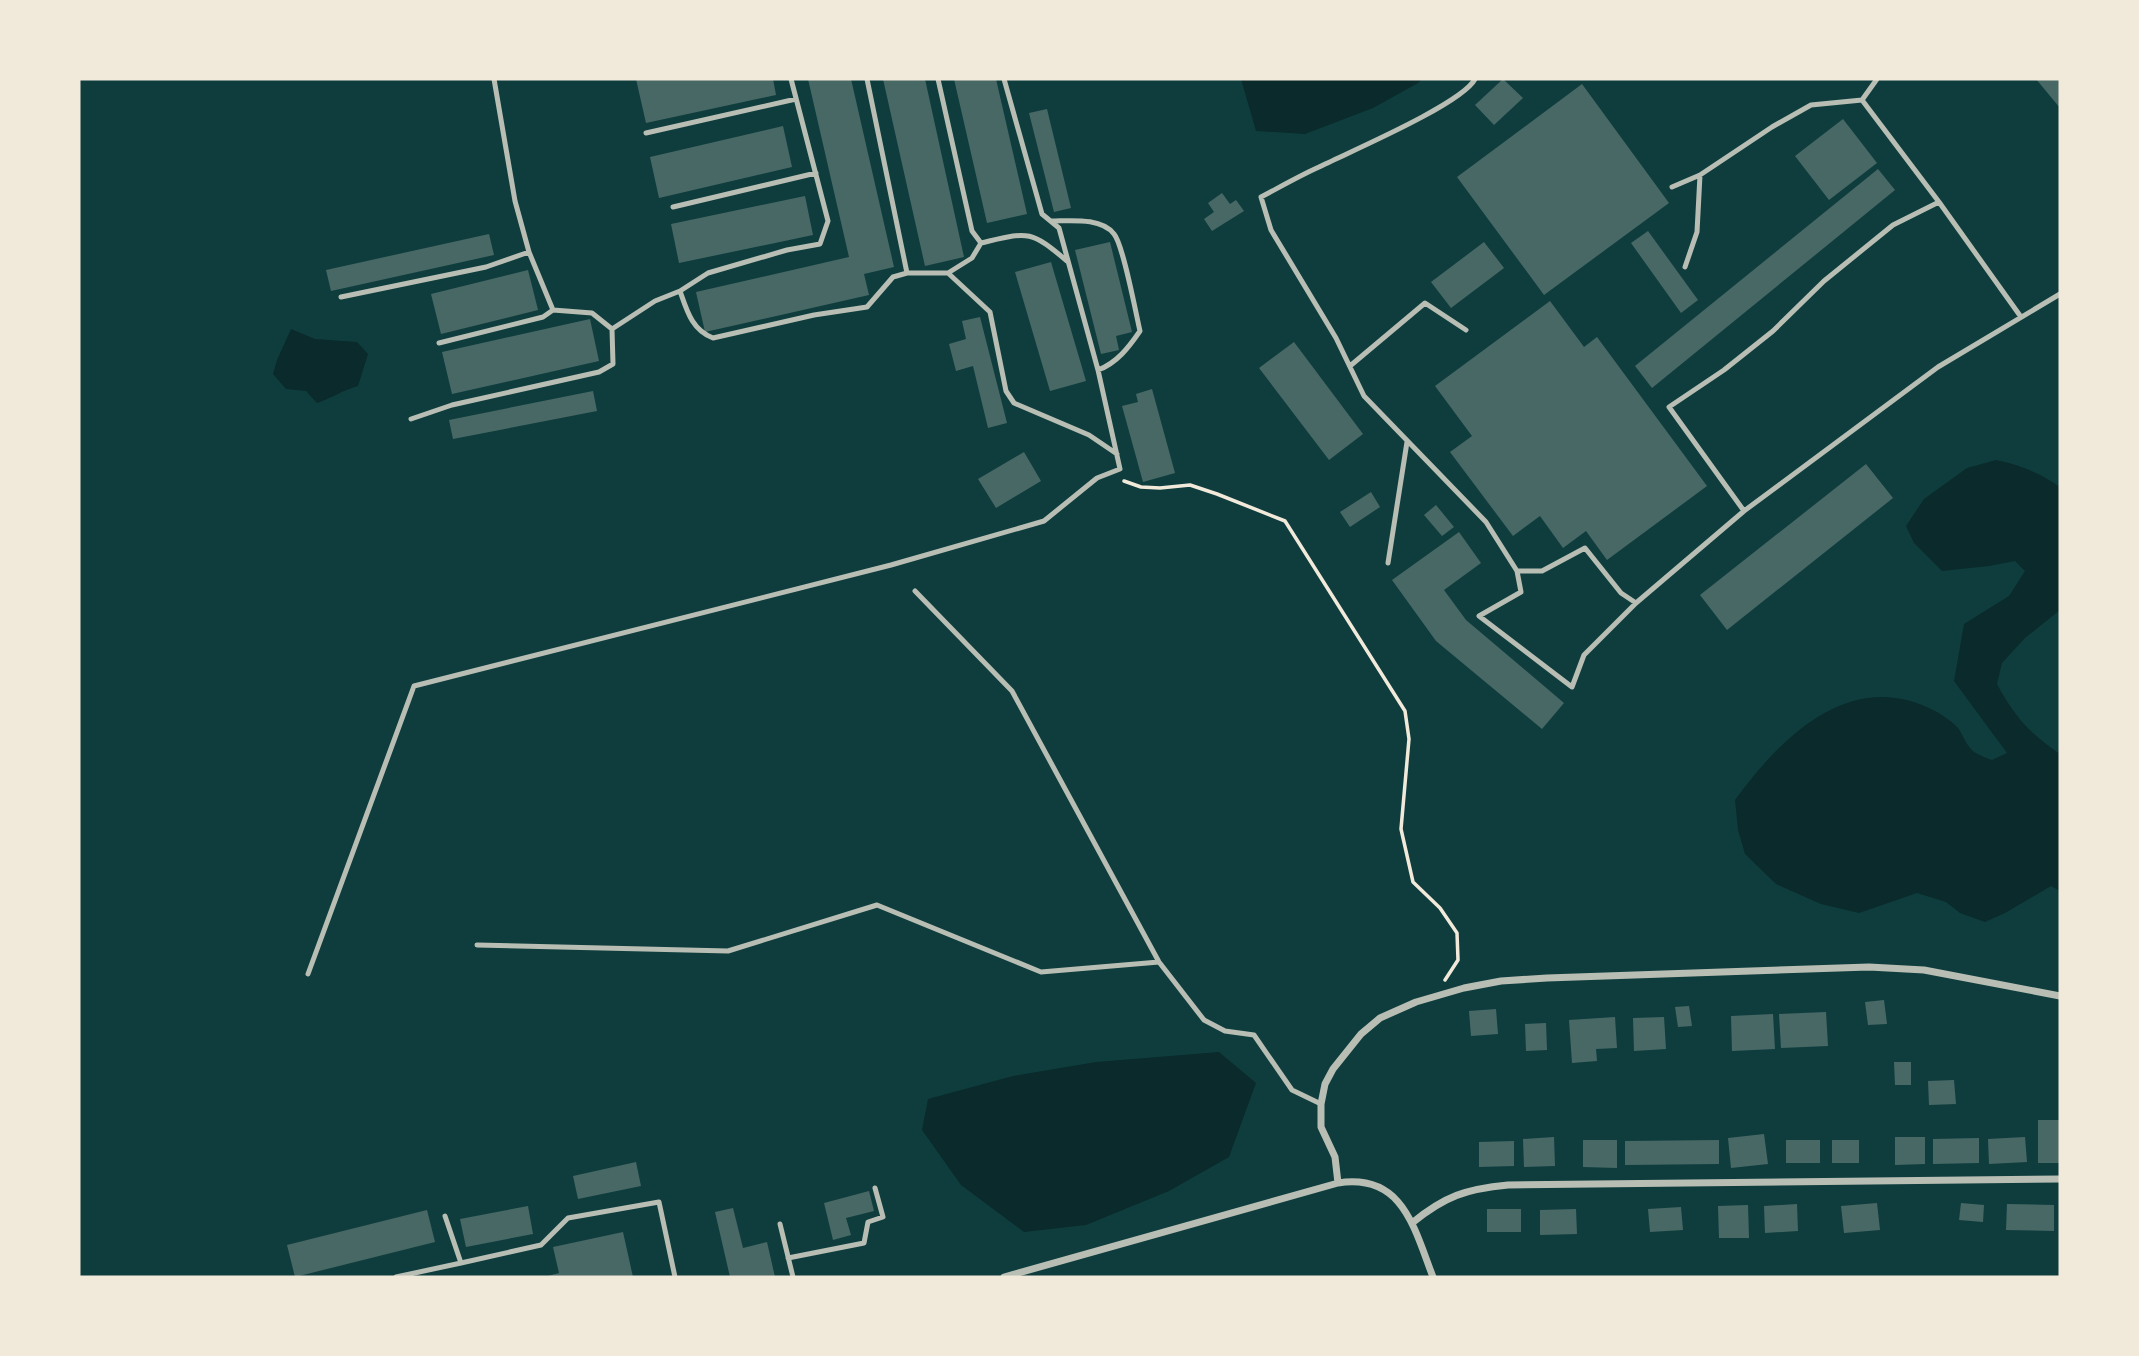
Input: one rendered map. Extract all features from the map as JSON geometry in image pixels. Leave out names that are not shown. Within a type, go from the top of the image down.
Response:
[{"type":"street","points":[[1338,1183],[1335,1157],[1321,1127],[1321,1104],[1325,1084],[1333,1069],[1362,1034],[1380,1018],[1416,1002],[1464,988],[1501,981],[1869,967],[1924,970],[2060,996]]},
{"type":"street","points":[[1412,1223],[1431,1208],[1472,1189],[1508,1185],[2060,1179]]},
{"type":"street","points":[[1004,1277],[1353,1181],[1367,1182],[1382,1188],[1401,1205],[1412,1223],[1433,1277]]},
{"type":"lane","points":[[494,79],[516,201],[529,252],[553,310]]},
{"type":"lane","points":[[612,329],[655,301],[680,291],[708,273],[820,243],[828,221],[791,79]]},
{"type":"lane","points":[[867,79],[907,273]]},
{"type":"lane","points":[[938,79],[972,231],[981,243]]},
{"type":"lane","points":[[308,974],[414,686],[891,565],[1044,521],[1097,478],[1121,469],[1098,370],[1059,228],[1042,214],[1004,79]]},
{"type":"lane","points":[[1475,79],[1471,85],[1437,107],[1380,139],[1261,197],[1270,230],[1336,338],[1364,396],[1486,522],[1517,571],[1521,592],[1479,616],[1572,687],[1584,656],[1636,603],[1744,511],[1938,367],[2060,294]]},
{"type":"lane","points":[[1672,187],[1700,175],[1772,127],[1811,105],[1862,100],[1877,79]]},
{"type":"lane","points":[[646,133],[796,99]]},
{"type":"lane","points":[[1862,100],[2021,317]]},
{"type":"lane","points":[[673,207],[816,173]]},
{"type":"lane","points":[[1685,267],[1697,232],[1700,175]]},
{"type":"lane","points":[[1744,511],[1670,407],[1724,370],[1773,331],[1824,281],[1893,225],[1939,202]]},
{"type":"lane","points":[[1051,222],[1076,221],[1100,225],[1115,234],[1122,256],[1140,331],[1125,352],[1108,367],[1098,370]]},
{"type":"lane","points":[[680,291],[689,317],[703,334],[713,338],[814,315],[867,307],[893,277],[907,273],[948,273],[972,258],[981,243],[1019,234],[1035,237],[1069,262]]},
{"type":"lane","points":[[341,297],[486,267],[529,252]]},
{"type":"lane","points":[[948,273],[990,312],[1006,391],[1014,403],[1089,435],[1117,454]]},
{"type":"lane","points":[[1350,366],[1425,303],[1466,330]]},
{"type":"lane","points":[[411,419],[452,405],[599,372],[613,364],[612,329],[592,313],[553,310],[543,317],[439,343]]},
{"type":"lane","points":[[1388,563],[1407,442]]},
{"type":"lane","points":[[1517,571],[1542,571],[1586,548],[1621,593],[1636,603]]},
{"type":"lane","points":[[915,591],[1012,691],[1159,962],[1204,1020],[1225,1031],[1254,1035],[1292,1090],[1321,1104]]},
{"type":"lane","points":[[477,945],[728,951],[877,905],[1041,972],[1159,962]]},
{"type":"lane","points":[[788,1258],[864,1243],[868,1222],[883,1217],[875,1188]]},
{"type":"lane","points":[[396,1277],[541,1245],[568,1218],[659,1202],[675,1277]]},
{"type":"lane","points":[[445,1216],[461,1263]]},
{"type":"lane","points":[[780,1224],[793,1277]]},
{"type":"path","points":[[1121,469],[1120,480],[1142,487],[1190,485],[1285,521],[1382,673],[1405,711],[1409,739],[1401,829],[1413,882],[1440,908],[1457,933],[1458,960],[1444,982]]},
{"type":"water","points":[[1241,79],[1422,79],[1373,108],[1305,134],[1256,131]]},
{"type":"water","points":[[291,329],[315,339],[357,342],[368,354],[358,386],[317,403],[306,391],[286,389],[273,374]]},
{"type":"water","points":[[1996,460],[2030,470],[2060,487],[2060,610],[2025,638],[2002,663],[1997,684],[2024,723],[2060,754],[2060,891],[2051,886],[1985,922],[1960,913],[1946,902],[1917,893],[1859,913],[1821,904],[1776,884],[1745,854],[1738,830],[1735,800],[1774,753],[1821,715],[1848,703],[1876,697],[1906,700],[1937,712],[1951,721],[1971,749],[1980,755],[1992,760],[2007,753],[1954,681],[1964,624],[2009,596],[2025,571],[2015,561],[1942,571],[1914,543],[1906,526],[1924,499],[1967,468]]},
{"type":"water","points":[[1219,1052],[1256,1083],[1229,1157],[1169,1191],[1086,1225],[1024,1232],[961,1185],[922,1130],[928,1099],[1013,1076],[1096,1062]]},
{"type":"building","points":[[636,79],[773,79],[776,95],[646,123]]},
{"type":"building","points":[[808,79],[851,79],[894,267],[864,274],[869,295],[705,332],[696,292],[849,257]]},
{"type":"building","points":[[883,79],[925,79],[964,257],[925,266]]},
{"type":"building","points":[[954,79],[996,79],[1027,214],[987,223]]},
{"type":"building","points":[[1503,79],[1523,98],[1494,125],[1475,105]]},
{"type":"building","points":[[2036,79],[2060,79],[2060,108]]},
{"type":"building","points":[[1582,84],[1669,203],[1544,295],[1457,177]]},
{"type":"building","points":[[1047,109],[1071,208],[1054,212],[1029,113]]},
{"type":"building","points":[[1843,119],[1877,163],[1829,200],[1795,156]]},
{"type":"building","points":[[783,126],[792,167],[659,198],[650,157]]},
{"type":"building","points":[[1878,169],[1895,190],[1652,388],[1635,366]]},
{"type":"building","points":[[1222,193],[1230,204],[1236,200],[1244,211],[1212,231],[1204,219],[1214,212],[1208,203]]},
{"type":"building","points":[[805,196],[813,235],[679,263],[671,224]]},
{"type":"building","points":[[1648,231],[1698,300],[1681,313],[1631,243]]},
{"type":"building","points":[[489,234],[494,255],[331,291],[326,270]]},
{"type":"building","points":[[1110,242],[1132,332],[1116,336],[1119,350],[1101,354],[1075,250]]},
{"type":"building","points":[[1484,242],[1504,268],[1451,308],[1431,282]]},
{"type":"building","points":[[1051,262],[1086,381],[1050,391],[1015,272]]},
{"type":"building","points":[[528,270],[538,310],[441,334],[431,294]]},
{"type":"building","points":[[1550,301],[1584,347],[1597,337],[1707,486],[1607,560],[1586,531],[1563,548],[1540,516],[1513,536],[1450,452],[1472,436],[1435,386]]},
{"type":"building","points":[[980,317],[1007,423],[988,428],[973,366],[956,371],[949,344],[966,339],[962,321]]},
{"type":"building","points":[[590,319],[599,361],[452,394],[442,352]]},
{"type":"building","points":[[1294,342],[1363,434],[1329,460],[1259,368]]},
{"type":"building","points":[[1152,389],[1175,473],[1143,482],[1122,406],[1138,402],[1136,394]]},
{"type":"building","points":[[593,391],[597,411],[453,439],[449,420]]},
{"type":"building","points":[[1024,452],[1041,481],[996,508],[978,479]]},
{"type":"building","points":[[1866,464],[1893,498],[1727,630],[1700,595]]},
{"type":"building","points":[[1371,492],[1380,507],[1350,527],[1340,512]]},
{"type":"building","points":[[1436,505],[1454,527],[1442,536],[1424,515]]},
{"type":"building","points":[[1459,532],[1481,563],[1444,590],[1466,620],[1564,703],[1542,729],[1436,641],[1392,580]]},
{"type":"building","points":[[1884,1000],[1887,1024],[1868,1025],[1865,1002]]},
{"type":"building","points":[[1689,1006],[1692,1026],[1678,1027],[1675,1007]]},
{"type":"building","points":[[1496,1009],[1498,1034],[1471,1036],[1469,1011]]},
{"type":"building","points":[[1826,1012],[1828,1046],[1781,1048],[1779,1014]]},
{"type":"building","points":[[1773,1014],[1775,1049],[1732,1051],[1731,1016]]},
{"type":"building","points":[[1615,1017],[1617,1048],[1596,1049],[1597,1061],[1572,1063],[1569,1020]]},
{"type":"building","points":[[1664,1017],[1666,1049],[1634,1051],[1633,1018]]},
{"type":"building","points":[[1546,1023],[1547,1050],[1526,1051],[1525,1024]]},
{"type":"building","points":[[1894,1062],[1911,1062],[1911,1085],[1895,1085]]},
{"type":"building","points":[[1954,1080],[1956,1104],[1929,1105],[1928,1081]]},
{"type":"building","points":[[2038,1120],[2060,1120],[2060,1163],[2038,1163]]},
{"type":"building","points":[[1764,1134],[1768,1164],[1731,1168],[1728,1138]]},
{"type":"building","points":[[1554,1137],[1555,1166],[1524,1167],[1523,1139]]},
{"type":"building","points":[[1895,1137],[1925,1137],[1925,1164],[1895,1165]]},
{"type":"building","points":[[2025,1137],[2027,1162],[1989,1164],[1988,1139]]},
{"type":"building","points":[[1979,1138],[1979,1163],[1933,1164],[1933,1139]]},
{"type":"building","points":[[1583,1140],[1617,1140],[1617,1168],[1583,1167]]},
{"type":"building","points":[[1719,1140],[1719,1164],[1625,1165],[1625,1141]]},
{"type":"building","points":[[1786,1140],[1820,1140],[1820,1163],[1786,1163]]},
{"type":"building","points":[[1832,1140],[1859,1140],[1859,1163],[1832,1163]]},
{"type":"building","points":[[1514,1141],[1514,1166],[1479,1167],[1479,1142]]},
{"type":"building","points":[[636,1162],[641,1186],[578,1199],[573,1176]]},
{"type":"building","points":[[869,1191],[874,1211],[846,1218],[851,1235],[833,1240],[824,1203]]},
{"type":"building","points":[[1877,1203],[1880,1230],[1844,1233],[1841,1206]]},
{"type":"building","points":[[1961,1203],[1984,1205],[1983,1222],[1959,1220]]},
{"type":"building","points":[[1797,1204],[1798,1231],[1765,1233],[1764,1206]]},
{"type":"building","points":[[2007,1204],[2054,1205],[2054,1231],[2006,1230]]},
{"type":"building","points":[[1748,1205],[1749,1238],[1719,1238],[1718,1206]]},
{"type":"building","points":[[528,1206],[533,1234],[466,1247],[460,1219]]},
{"type":"building","points":[[1681,1207],[1683,1230],[1650,1232],[1648,1209]]},
{"type":"building","points":[[733,1208],[743,1248],[767,1242],[775,1277],[730,1277],[715,1212]]},
{"type":"building","points":[[1487,1209],[1521,1209],[1521,1232],[1487,1232]]},
{"type":"building","points":[[1576,1209],[1577,1234],[1540,1235],[1540,1210]]},
{"type":"building","points":[[427,1210],[435,1242],[295,1277],[287,1245]]},
{"type":"building","points":[[623,1232],[633,1277],[544,1277],[559,1273],[553,1247]]}]
